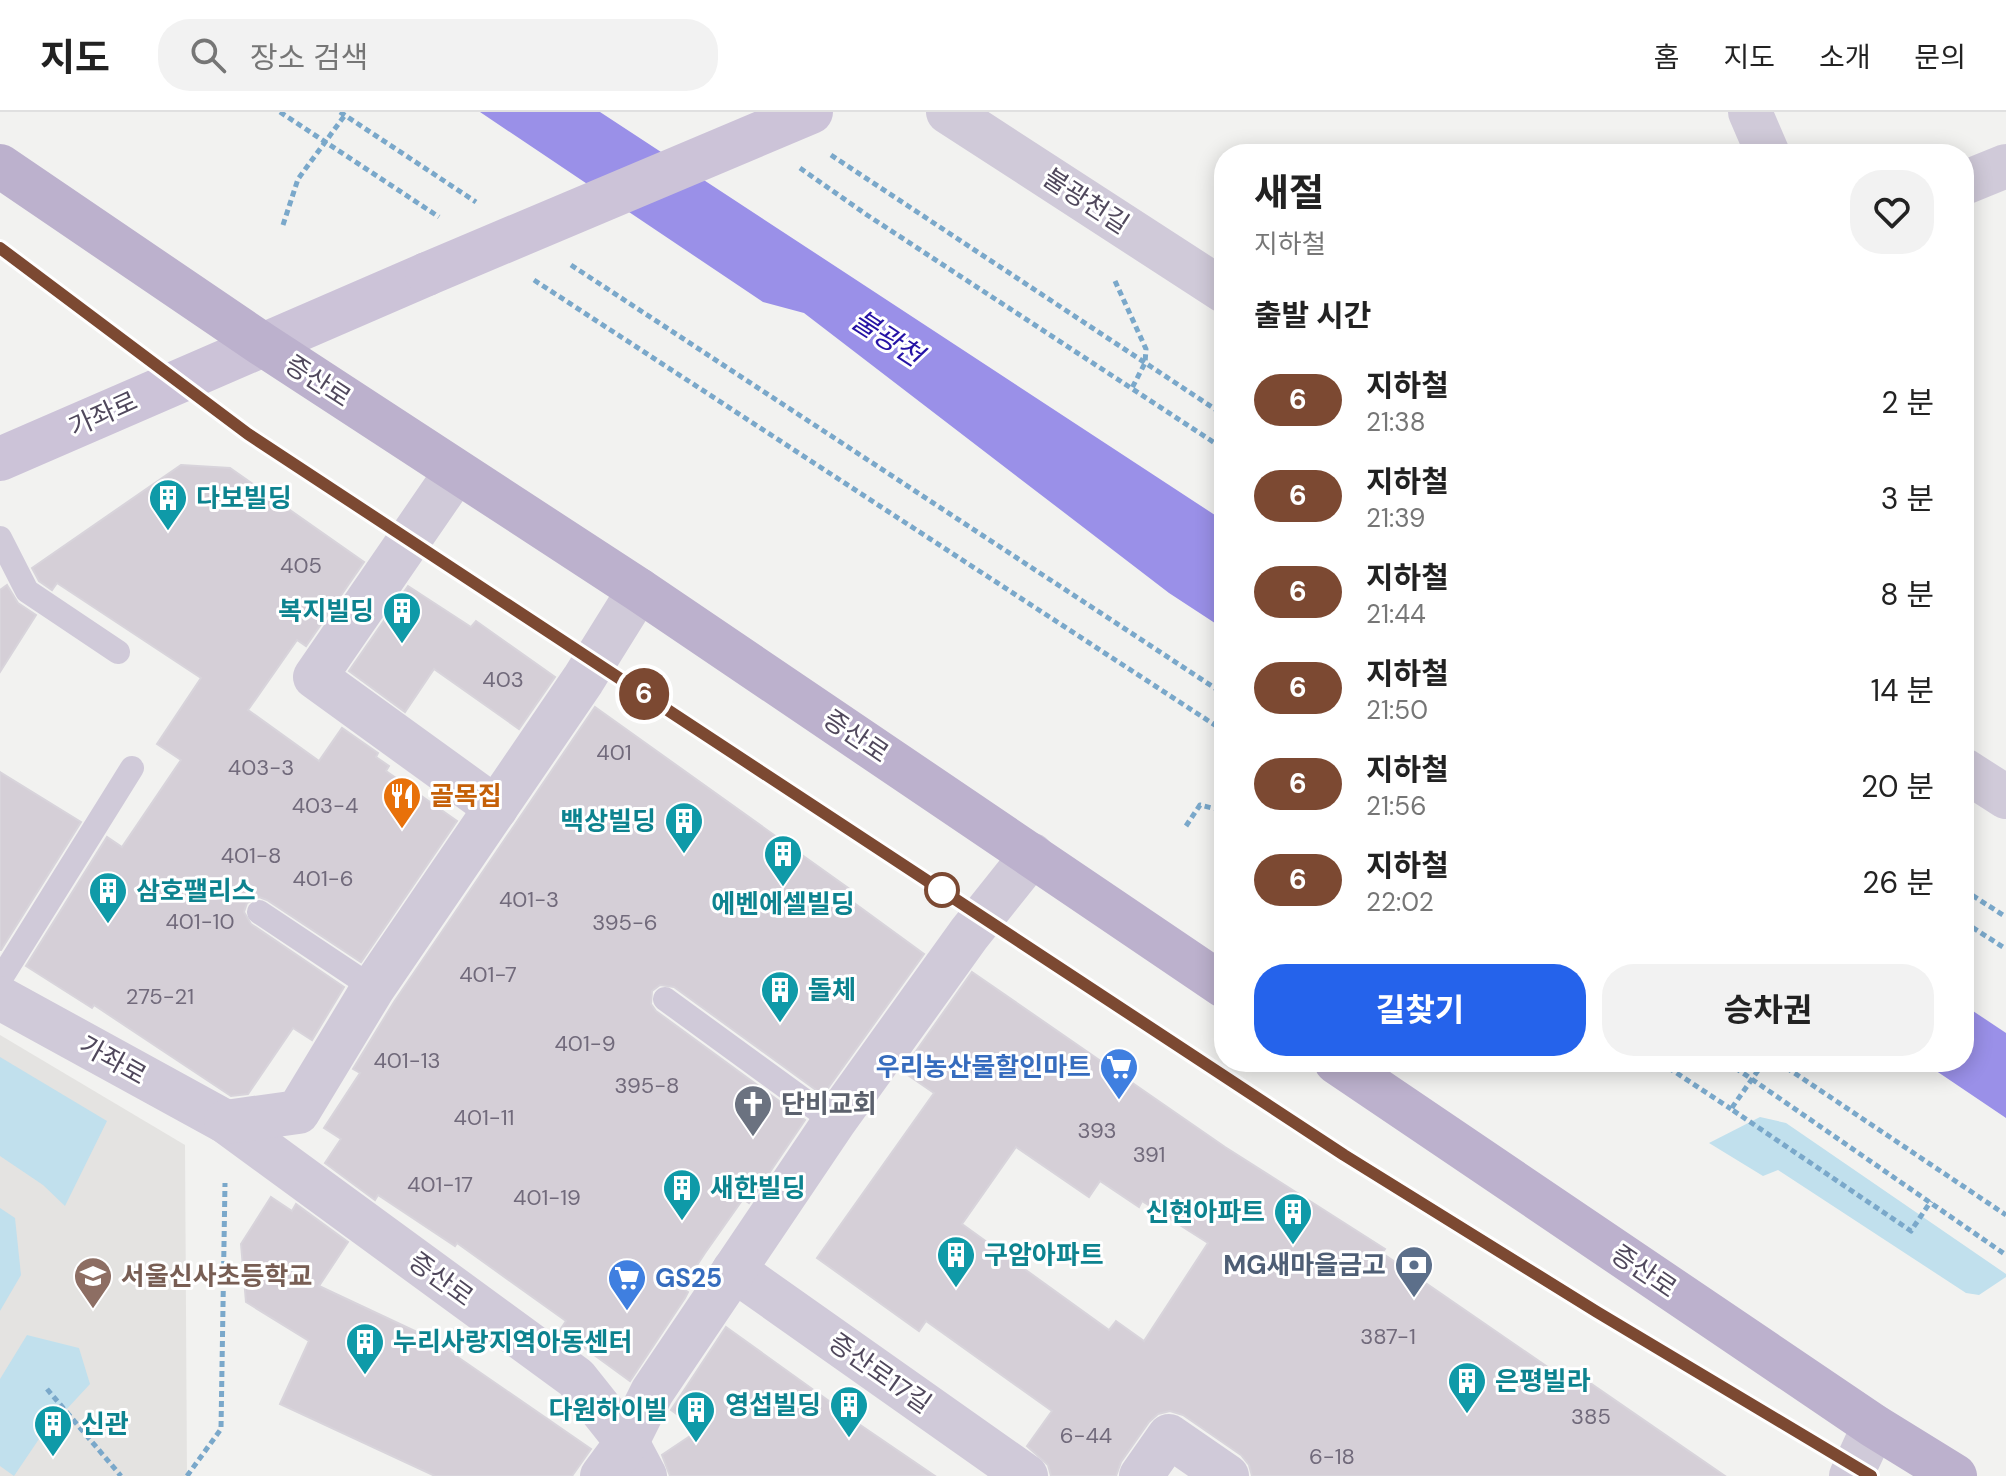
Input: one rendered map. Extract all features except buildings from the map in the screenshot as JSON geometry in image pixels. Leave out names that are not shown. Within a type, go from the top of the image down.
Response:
[{"type":"main road","name":"가좌로","points":[[0,459],[427,274],[815,129]]},
{"type":"main road","name":"증산로","points":[[0,166],[262,344],[639,590],[1214,979]]},
{"type":"main road","name":"증산로","points":[[1351,1072],[1874,1426],[1955,1476]]},
{"type":"street","name":"불광천길","points":[[948,112],[1214,285]]},
{"type":"street","points":[[1750,112],[1764,144]]},
{"type":"street","points":[[1974,179],[2006,166]]},
{"type":"street","points":[[456,472],[315,677],[496,808]]},
{"type":"street","points":[[226,1122],[298,1112],[373,988],[583,680],[639,590]]},
{"type":"street","points":[[1974,776],[2006,797]]},
{"type":"street","name":"증산로","points":[[625,1465],[652,1392],[834,1122],[969,934],[1032,855]]},
{"type":"street","name":"가좌로","points":[[0,998],[226,1122]]},
{"type":"street","name":"증산로","points":[[226,1122],[576,1378],[625,1465]]},
{"type":"street","name":"증산로17길","points":[[734,1270],[1026,1476]]},
{"type":"street","points":[[1851,1476],[1874,1426]]},
{"type":"street","points":[[1141,1476],[1169,1436],[1227,1476]]},
{"type":"lane","points":[[0,538],[27,591],[118,652]]},
{"type":"lane","points":[[0,980],[132,768]]},
{"type":"lane","points":[[259,912],[373,988]]},
{"type":"lane","points":[[665,999],[834,1122]]},
{"type":"path","points":[[280,112],[445,221]]},
{"type":"path","points":[[283,225],[298,179],[343,114],[477,202]]},
{"type":"path","points":[[815,129],[1214,408]]},
{"type":"path","points":[[794,163],[880,224],[1214,442]]},
{"type":"path","points":[[1107,215],[1097,231],[1097,243],[1146,349],[1145,363],[1132,388]]},
{"type":"path","points":[[569,263],[1214,687]]},
{"type":"path","points":[[525,274],[1214,724]]},
{"type":"path","points":[[1186,826],[1200,805],[1214,808]]},
{"type":"path","points":[[1974,896],[2006,917]]},
{"type":"path","points":[[1974,928],[2006,949]]},
{"type":"path","points":[[1675,1072],[1911,1231],[1931,1201]]},
{"type":"path","points":[[1742,1072],[2006,1255]]},
{"type":"path","points":[[1731,1109],[1758,1072]]},
{"type":"path","points":[[1793,1072],[2006,1215]]},
{"type":"path","points":[[187,1476],[221,1429],[226,1122]]},
{"type":"path","points":[[47,1389],[121,1476]]},
{"type":"shaded area","name":"서울신사초등학교","points":[[0,1035],[185,1145],[187,1476],[0,1476]]},
{"type":"shaded area","points":[[0,1057],[107,1121],[65,1206],[43,1185],[0,1156]]},
{"type":"shaded area","points":[[1760,1117],[1786,1123],[2006,1274],[2006,1277],[1979,1295],[1966,1293],[1778,1170],[1763,1176],[1709,1143]]},
{"type":"shaded area","points":[[0,1208],[15,1218],[21,1275],[0,1311]]},
{"type":"shaded area","points":[[27,1335],[79,1348],[90,1384],[39,1439],[14,1476],[0,1466],[0,1379]]},
{"type":"water","name":"불광천","points":[[480,112],[600,112],[1214,514],[1214,622],[1169,593],[804,313],[763,302]]},
{"type":"water","points":[[1974,1012],[2006,1033],[2006,1118],[1938,1072],[1974,1072]]},
{"type":"metro line","name":"6","points":[[0,248],[248,434],[1214,1069]]},
{"type":"metro line","name":"6","points":[[1218,1072],[1370,1172],[1871,1476]]},
{"type":"place","name":"다보빌딩","points":[[168,532]]},
{"type":"place","name":"복지빌딩","points":[[402,645]]},
{"type":"place","name":"골목집","points":[[402,830]]},
{"type":"place","name":"백상빌딩","points":[[684,855]]},
{"type":"place","name":"에벤에셀빌딩","points":[[783,888]]},
{"type":"place","name":"삼호팰리스","points":[[108,925]]},
{"type":"place","name":"돌체","points":[[780,1024]]},
{"type":"place","name":"우리농산물할인마트","points":[[1119,1101]]},
{"type":"place","name":"단비교회","points":[[753,1138]]},
{"type":"place","name":"새한빌딩","points":[[682,1222]]},
{"type":"place","name":"신현아파트","points":[[1293,1246]]},
{"type":"place","name":"구암아파트","points":[[956,1289]]},
{"type":"place","name":"MG새마을금고","points":[[1414,1299]]},
{"type":"place","name":"서울신사초등학교","points":[[93,1310]]},
{"type":"place","name":"GS25","points":[[627,1312]]},
{"type":"place","name":"누리사랑지역아동센터","points":[[365,1376]]},
{"type":"place","name":"은평빌라","points":[[1467,1415]]},
{"type":"place","name":"영섭빌딩","points":[[849,1439]]},
{"type":"place","name":"다원하이빌","points":[[696,1444]]},
{"type":"place","name":"신관","points":[[53,1458]]}]
